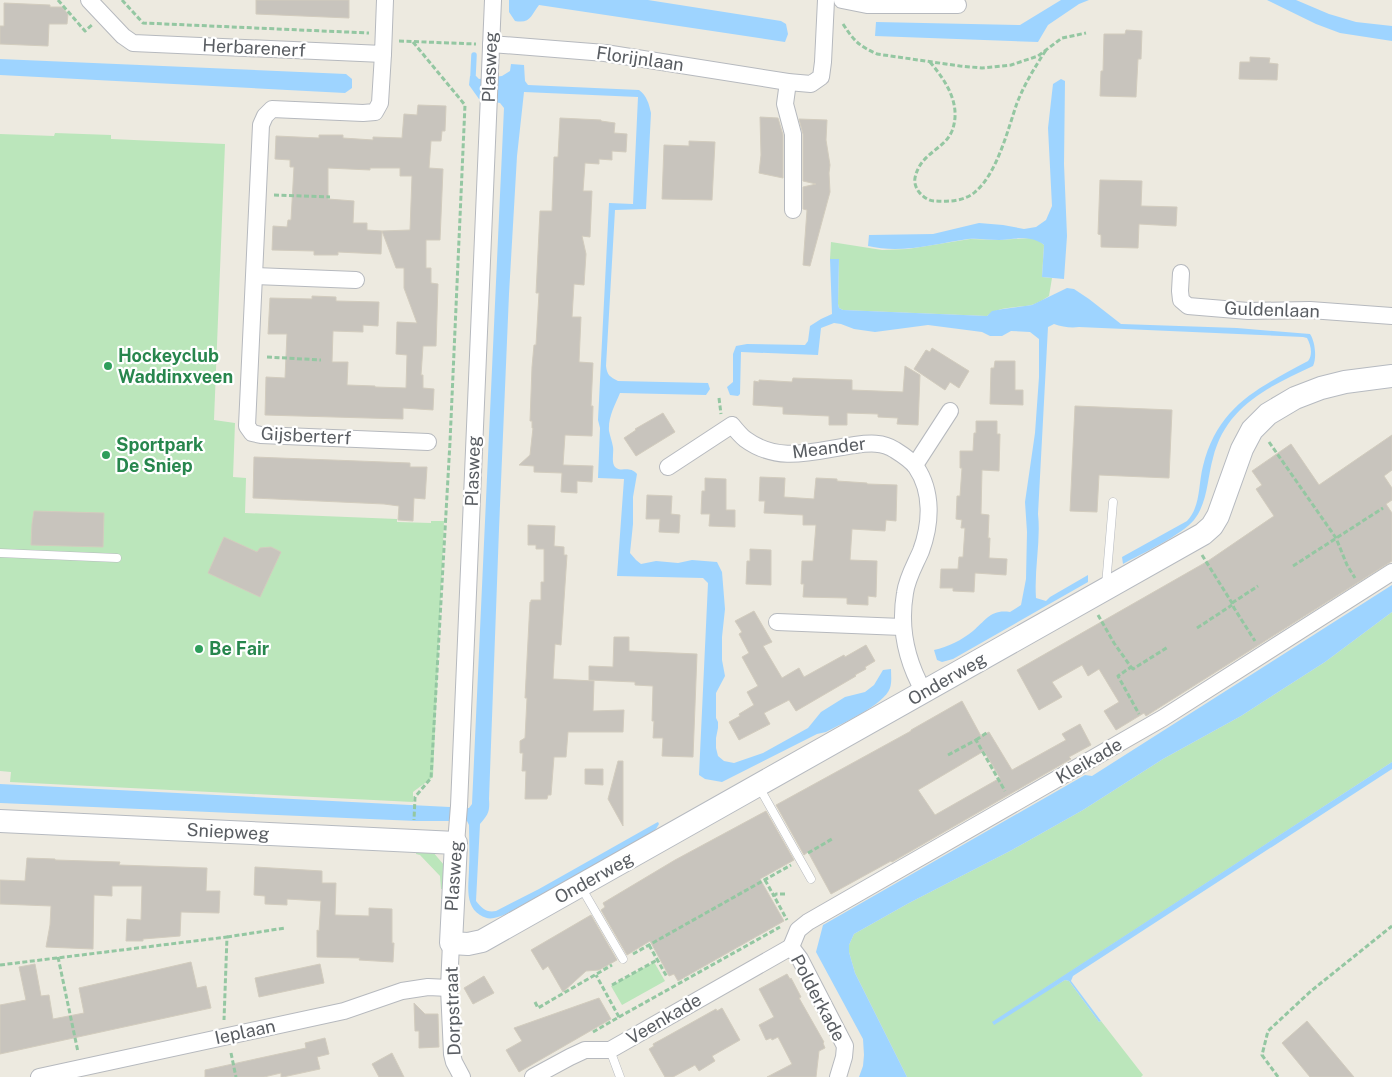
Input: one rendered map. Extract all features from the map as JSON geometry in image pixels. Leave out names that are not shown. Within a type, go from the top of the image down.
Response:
[{"type":"street","name":"Herbarenerf","points":[[89,0],[123,36],[133,43],[384,43]]},
{"type":"street","points":[[384,43],[385,0]]},
{"type":"street","name":"Plasweg","points":[[451,943],[493,0]]},
{"type":"street","name":"Florijnlaan","points":[[491,44],[605,53],[811,84],[821,77],[826,0]]},
{"type":"street","points":[[842,0],[867,5],[958,2]]},
{"type":"street","name":"Gijsberterf","points":[[384,43],[380,103],[375,112],[272,109],[261,125],[248,426],[252,433],[261,435],[428,442]]},
{"type":"street","points":[[788,82],[785,104],[793,134],[793,210]]},
{"type":"street","name":"Guldenlaan","points":[[1181,273],[1181,300],[1188,306],[1248,311],[1310,310],[1392,316]]},
{"type":"street","points":[[255,276],[356,280]]},
{"type":"street","name":"Onderweg","points":[[451,943],[468,944],[482,941],[1203,534],[1212,526],[1218,516],[1242,448],[1252,430],[1268,414],[1295,398],[1321,388],[1345,382],[1392,376]]},
{"type":"street","points":[[915,465],[950,411]]},
{"type":"street","name":"Meander","points":[[668,467],[732,425],[744,438],[758,447],[774,452],[792,455],[842,446],[877,443],[892,448],[905,456],[915,465],[921,476],[927,494],[929,512],[927,532],[905,591],[902,627],[910,661],[924,692]]},
{"type":"street","name":"Kleikade","points":[[791,947],[798,930],[808,922],[1163,718],[1392,572]]},
{"type":"street","points":[[777,622],[902,627]]},
{"type":"street","name":"Sniepweg","points":[[0,821],[457,823]]},
{"type":"street","name":"Dorpstraat","points":[[451,943],[449,988],[452,1054],[462,1077]]},
{"type":"street","name":"Veenkade","points":[[533,1077],[570,1056],[585,1050],[610,1050],[791,947]]},
{"type":"street","name":"Polderkade","points":[[791,947],[800,959],[845,1046],[838,1077]]},
{"type":"street","name":"Ieplaan","points":[[39,1077],[344,1011],[402,991],[428,987],[449,988]]},
{"type":"lane","points":[[1097,594],[1113,502]]},
{"type":"lane","points":[[0,553],[118,558]]},
{"type":"lane","points":[[758,785],[811,879]]},
{"type":"lane","points":[[580,885],[623,959]]},
{"type":"lane","points":[[610,1050],[620,1077]]},
{"type":"path","points":[[122,0],[143,23],[384,43],[491,44]]},
{"type":"path","points":[[842,23],[853,40],[877,54],[982,68],[1011,65],[1038,56],[1062,38],[1086,33]]},
{"type":"path","points":[[413,826],[415,797],[431,778],[450,442],[465,104],[414,42]]},
{"type":"path","points":[[930,62],[948,87],[954,102],[955,114],[952,131],[947,139],[923,160],[916,173],[915,183],[924,197],[932,201],[956,200],[975,192],[984,182],[1003,147],[1018,101],[1031,73],[1046,50]]},
{"type":"path","points":[[258,194],[330,197]]},
{"type":"path","points":[[251,356],[321,360]]},
{"type":"path","points":[[1257,426],[1336,538],[1347,565],[1358,582]]},
{"type":"path","points":[[1293,566],[1383,508]]},
{"type":"path","points":[[1193,539],[1257,646]]},
{"type":"path","points":[[1196,628],[1258,586]]},
{"type":"path","points":[[1097,594],[1114,643],[1131,667]]},
{"type":"path","points":[[1142,719],[1118,676],[1168,647]]},
{"type":"path","points":[[948,755],[988,732]]},
{"type":"path","points":[[976,740],[1013,804]]},
{"type":"path","points":[[535,1002],[538,1008],[764,880],[832,839]]},
{"type":"path","points":[[585,1050],[584,1036],[788,921],[764,880]]},
{"type":"path","points":[[774,896],[776,894],[785,894]]},
{"type":"path","points":[[1278,1077],[1262,1055],[1268,1031],[1311,991],[1392,926]]},
{"type":"path","points":[[0,964],[227,937],[285,928]]},
{"type":"path","points":[[227,937],[224,1022],[236,1077]]},
{"type":"path","points":[[649,946],[668,977]]},
{"type":"path","points":[[58,958],[81,1068]]},
{"type":"path","points":[[612,985],[657,960]]},
{"type":"path","points":[[596,975],[619,1017]]},
{"type":"green space","name":"Sportpark De Sniep","points":[[55,133],[111,135],[111,139],[225,144],[214,420],[235,423],[233,477],[246,478],[245,513],[397,519],[397,522],[431,523],[431,521],[444,521],[433,777],[413,792],[413,802],[10,782],[11,772],[0,771],[0,134],[54,136]]},
{"type":"green space","points":[[1031,238],[1038,240],[1044,245],[1042,277],[1052,278],[1049,296],[1036,304],[997,310],[987,316],[843,310],[839,308],[839,259],[830,259],[831,242],[882,250],[908,249],[970,239]]},
{"type":"green space","points":[[1392,612],[1392,762],[993,1022],[1065,980],[1069,981],[1099,1022],[1101,1021],[1143,1075],[1141,1077],[907,1077],[855,973],[849,952],[849,945],[854,934],[909,903],[1012,850],[1083,810],[1163,759],[1241,716],[1325,662]]},
{"type":"green space","points":[[417,848],[432,851],[444,865],[445,889],[441,889],[440,876],[420,855],[416,854]]},
{"type":"green space","points":[[654,962],[665,981],[622,1005],[611,986]]},
{"type":"water","points":[[509,0],[648,0],[781,21],[786,24],[788,34],[785,42],[539,5],[528,20],[520,22],[515,21],[509,12]]},
{"type":"water","points":[[1061,0],[1089,0],[1079,4],[1048,25],[1038,42],[875,36],[876,22],[1020,25]]},
{"type":"water","points":[[1267,0],[1296,0],[1329,14],[1356,22],[1392,26],[1392,41],[1340,33],[1316,24]]},
{"type":"water","points":[[0,59],[346,74],[352,79],[352,88],[345,93],[0,75]]},
{"type":"water","points":[[511,64],[524,65],[525,81],[528,85],[639,90],[646,98],[649,106],[651,113],[646,209],[615,210],[606,369],[609,375],[618,381],[708,383],[710,389],[706,395],[620,393],[611,416],[609,431],[615,467],[617,469],[628,469],[637,474],[633,497],[630,553],[641,564],[656,561],[678,563],[692,560],[717,562],[722,572],[725,609],[722,660],[725,676],[716,693],[718,728],[716,748],[718,756],[724,761],[734,763],[763,753],[808,728],[821,712],[845,697],[865,692],[874,685],[883,670],[891,669],[891,686],[886,694],[872,707],[852,719],[826,732],[817,734],[722,782],[705,779],[699,775],[708,583],[703,578],[617,576],[624,479],[598,478],[600,428],[598,420],[609,203],[633,204],[638,97],[524,92],[517,156],[509,294],[489,810],[487,816],[480,824],[476,901],[487,911],[496,911],[658,822],[659,824],[656,829],[506,914],[490,918],[483,917],[475,911],[469,900],[469,825],[467,821],[416,821],[0,803],[0,784],[469,808],[472,804],[504,108],[500,103],[479,99],[469,85],[470,76],[476,76],[479,79],[502,76],[510,71]]},
{"type":"water","points":[[1061,79],[1065,81],[1064,164],[1067,236],[1064,279],[1042,277],[1044,245],[1034,240],[968,239],[905,249],[868,246],[869,235],[933,234],[979,223],[1024,229],[1036,227],[1046,220],[1052,206],[1048,128],[1053,84]]},
{"type":"water","points":[[830,259],[839,259],[838,304],[839,308],[843,310],[987,316],[992,311],[1032,305],[1067,288],[1074,289],[1089,299],[1121,324],[1237,328],[1310,334],[1315,350],[1315,359],[1313,366],[1280,382],[1251,400],[1228,425],[1219,440],[1213,458],[1205,498],[1194,520],[1171,538],[1123,564],[1122,557],[1187,521],[1195,509],[1203,466],[1210,445],[1219,428],[1242,401],[1273,380],[1308,361],[1311,353],[1310,344],[1307,338],[1303,337],[1070,327],[1054,324],[1048,327],[1038,514],[1036,598],[1046,601],[1088,575],[1088,582],[953,659],[942,662],[937,660],[934,650],[950,645],[964,637],[989,616],[998,612],[1010,612],[1021,605],[1026,579],[1027,532],[1025,502],[1035,433],[1039,377],[1039,339],[1030,332],[1011,331],[1002,336],[990,336],[982,332],[928,325],[875,332],[854,329],[834,323],[821,328],[818,355],[741,352],[740,394],[738,396],[730,395],[727,387],[733,382],[733,354],[736,346],[747,344],[805,345],[808,341],[810,326],[832,314]]},
{"type":"water","points":[[1392,585],[1392,612],[1325,662],[1241,716],[1163,759],[1083,810],[854,934],[849,945],[849,952],[855,973],[907,1077],[859,1077],[863,1066],[863,1039],[816,952],[823,925],[1085,775],[1092,776]]},
{"type":"water","points":[[1392,762],[1392,769],[1073,976],[1071,981],[1101,1021],[1099,1022],[1069,981],[1065,980],[994,1025],[992,1022]]},
{"type":"building","points":[[256,0],[349,0],[349,18],[256,14]]},
{"type":"building","points":[[4,3],[62,7],[68,14],[67,24],[49,24],[48,46],[0,44],[0,26],[4,26]]},
{"type":"building","points":[[1126,30],[1142,31],[1141,59],[1138,59],[1136,97],[1100,96],[1104,34],[1125,34]]},
{"type":"building","points":[[1250,57],[1270,58],[1269,63],[1278,64],[1277,80],[1239,79],[1240,62],[1250,62]]},
{"type":"building","points":[[418,105],[446,106],[445,131],[442,131],[441,141],[431,141],[429,168],[443,169],[440,240],[426,240],[426,268],[431,268],[431,283],[438,284],[436,346],[423,346],[421,375],[423,375],[423,388],[434,389],[433,410],[403,408],[403,419],[265,415],[266,377],[285,378],[287,334],[268,334],[270,298],[312,299],[312,296],[336,297],[336,301],[379,302],[378,326],[363,325],[363,332],[333,331],[332,362],[348,362],[347,385],[406,388],[407,355],[396,354],[397,322],[417,323],[404,288],[404,268],[396,268],[382,231],[381,254],[338,252],[338,255],[314,255],[314,251],[272,250],[273,226],[287,227],[288,220],[291,220],[294,167],[290,167],[290,160],[275,159],[276,136],[319,138],[319,135],[343,135],[343,138],[373,140],[373,137],[402,138],[404,114],[417,115]],"holes":[[[328,168],[370,170],[370,168],[400,168],[400,176],[412,176],[410,230],[367,230],[367,223],[353,223],[354,201],[328,199]]]},
{"type":"building","points":[[760,117],[778,118],[783,135],[783,178],[759,173],[761,155]]},
{"type":"building","points":[[560,118],[601,120],[615,123],[614,133],[627,134],[626,152],[612,151],[612,160],[599,159],[599,164],[585,163],[583,191],[592,191],[590,237],[582,236],[586,254],[584,285],[574,284],[572,317],[581,317],[579,362],[593,363],[592,436],[565,435],[563,465],[593,466],[592,482],[577,481],[577,493],[561,492],[562,473],[534,472],[534,466],[519,465],[530,455],[533,428],[532,421],[530,421],[532,367],[534,345],[536,345],[539,293],[536,293],[540,211],[552,211],[554,157],[558,157]]},
{"type":"building","points":[[799,119],[827,120],[826,140],[830,165],[830,192],[810,266],[803,265],[807,210],[803,209],[803,187],[816,184],[803,181],[803,134]]},
{"type":"building","points":[[689,141],[715,142],[712,200],[662,199],[664,145],[689,146]]},
{"type":"building","points":[[1100,180],[1142,181],[1141,206],[1177,207],[1176,226],[1139,224],[1138,248],[1101,247],[1101,235],[1098,234]]},
{"type":"building","points":[[932,348],[969,371],[959,388],[950,382],[945,390],[914,369],[926,350],[930,352]]},
{"type":"building","points":[[995,361],[1015,361],[1015,390],[1023,390],[1023,405],[990,404],[991,368],[994,368]]},
{"type":"building","points":[[905,366],[920,375],[918,425],[897,424],[898,418],[878,417],[878,414],[847,413],[847,425],[829,425],[829,416],[783,414],[783,407],[753,405],[754,381],[759,382],[759,380],[792,382],[793,378],[852,380],[852,390],[903,392]]},
{"type":"building","points":[[1075,406],[1172,410],[1169,478],[1099,475],[1097,512],[1070,511]]},
{"type":"building","points":[[663,413],[675,432],[636,456],[624,438],[635,429]]},
{"type":"building","points":[[976,421],[997,421],[997,434],[1000,434],[999,471],[982,470],[981,514],[989,515],[989,558],[1007,559],[1006,575],[975,573],[974,592],[953,591],[953,588],[940,588],[941,569],[958,569],[959,557],[963,557],[965,528],[961,528],[962,520],[956,519],[957,496],[960,496],[962,468],[960,468],[960,451],[973,451]]},
{"type":"building","points":[[1392,435],[1392,470],[1384,476],[1392,488],[1392,500],[1386,504],[1392,513],[1392,561],[1146,716],[1144,713],[1116,730],[1104,711],[1119,702],[1099,669],[1088,676],[1082,665],[1052,682],[1062,697],[1039,710],[1017,670],[1208,561],[1274,516],[1256,489],[1262,485],[1252,471],[1291,444],[1319,485]]},
{"type":"building","points":[[254,457],[410,463],[410,467],[427,467],[425,499],[414,498],[413,521],[398,520],[399,506],[253,498]]},
{"type":"building","points":[[760,477],[785,478],[784,497],[814,499],[816,478],[867,484],[897,485],[896,521],[886,520],[885,531],[852,529],[850,560],[877,561],[876,597],[868,596],[868,605],[847,604],[847,598],[803,597],[804,584],[801,584],[802,561],[813,561],[816,525],[803,525],[803,515],[764,513],[765,501],[759,501]]},
{"type":"building","points":[[705,478],[726,479],[726,510],[735,510],[735,527],[709,526],[710,514],[701,514],[702,491],[705,491]]},
{"type":"building","points":[[647,495],[672,496],[671,514],[680,515],[679,533],[659,532],[660,519],[646,519]]},
{"type":"building","points":[[34,511],[104,513],[103,547],[31,545]]},
{"type":"building","points":[[528,525],[555,526],[554,546],[564,547],[564,555],[567,555],[561,645],[555,644],[553,679],[594,681],[593,711],[624,710],[623,732],[568,732],[566,757],[554,757],[551,795],[548,795],[547,799],[525,799],[526,771],[522,771],[523,753],[520,753],[520,741],[525,738],[530,602],[531,600],[541,600],[541,582],[544,582],[544,549],[536,549],[536,545],[528,545]]},
{"type":"building","points":[[224,537],[257,552],[260,548],[271,547],[281,552],[260,597],[208,573]]},
{"type":"building","points":[[750,549],[771,550],[771,585],[746,584],[747,561],[750,561]]},
{"type":"building","points":[[754,611],[772,642],[763,646],[782,678],[799,668],[804,677],[866,645],[875,661],[856,676],[796,711],[789,700],[764,713],[770,724],[739,740],[729,722],[754,705],[747,692],[758,686],[742,657],[749,653],[739,634],[742,632],[735,621]]},
{"type":"building","points":[[614,637],[629,637],[629,651],[697,654],[693,757],[662,756],[663,738],[653,738],[653,686],[635,685],[635,682],[589,680],[589,666],[613,667]]},
{"type":"building","points":[[962,701],[981,736],[989,732],[1012,770],[1066,740],[1062,734],[1080,724],[1091,745],[1069,757],[1071,759],[892,862],[831,894],[808,852],[804,855],[776,805]],"holes":[[[984,751],[1000,778],[935,815],[918,790]]]},
{"type":"building","points":[[618,761],[623,761],[623,826],[608,799]]},
{"type":"building","points":[[585,769],[603,769],[603,785],[585,784]]},
{"type":"building","points":[[766,811],[794,860],[760,879],[784,921],[678,981],[674,974],[669,976],[650,941],[627,955],[601,910],[605,907],[603,903],[675,860]]},
{"type":"building","points":[[27,858],[120,862],[119,865],[207,868],[206,891],[220,891],[219,913],[181,912],[180,936],[143,939],[143,941],[126,941],[127,919],[141,920],[142,886],[112,886],[112,896],[94,895],[93,949],[46,947],[51,906],[0,904],[0,880],[25,881]]},
{"type":"building","points":[[255,867],[322,871],[322,883],[336,883],[335,915],[369,916],[369,908],[392,909],[393,962],[359,960],[360,958],[317,957],[317,930],[319,931],[321,901],[287,899],[287,905],[265,904],[265,896],[254,895]]},
{"type":"building","points":[[591,915],[617,960],[599,970],[586,971],[563,992],[548,966],[543,970],[531,950]]},
{"type":"building","points":[[191,962],[197,988],[206,986],[211,1008],[0,1054],[0,1005],[26,1000],[19,967],[35,964],[41,996],[49,995],[53,1019],[84,1013],[79,988]]},
{"type":"building","points":[[320,964],[324,983],[259,997],[255,978]]},
{"type":"building","points":[[787,974],[791,978],[801,997],[799,998],[824,1042],[825,1048],[819,1051],[816,1077],[767,1077],[792,1064],[778,1037],[766,1040],[759,1025],[774,1017],[759,989]]},
{"type":"building","points":[[484,976],[494,993],[473,1004],[464,988]]},
{"type":"building","points":[[599,998],[611,1019],[519,1072],[506,1050],[522,1041],[514,1028]]},
{"type":"building","points":[[414,1003],[425,1014],[438,1014],[439,1047],[419,1048],[419,1031],[415,1031]]},
{"type":"building","points":[[722,1008],[740,1040],[712,1056],[715,1061],[699,1071],[695,1065],[673,1077],[665,1077],[649,1049],[654,1046],[653,1044],[716,1009],[717,1011]]},
{"type":"building","points":[[1307,1021],[1354,1077],[1310,1077],[1282,1043]]},
{"type":"building","points":[[325,1038],[329,1054],[317,1057],[320,1069],[283,1077],[281,1077],[281,1073],[264,1077],[205,1077],[205,1070],[306,1048],[305,1043]]},
{"type":"building","points":[[392,1053],[404,1077],[379,1077],[372,1064]]},
{"type":"waterway","points":[[473,76],[474,55]]},
{"type":"place","name":"Hockeyclub Waddinxveen","points":[[108,366]]},
{"type":"place","name":"Sportpark De Sniep","points":[[106,455]]},
{"type":"place","name":"Be Fair","points":[[199,649]]}]
